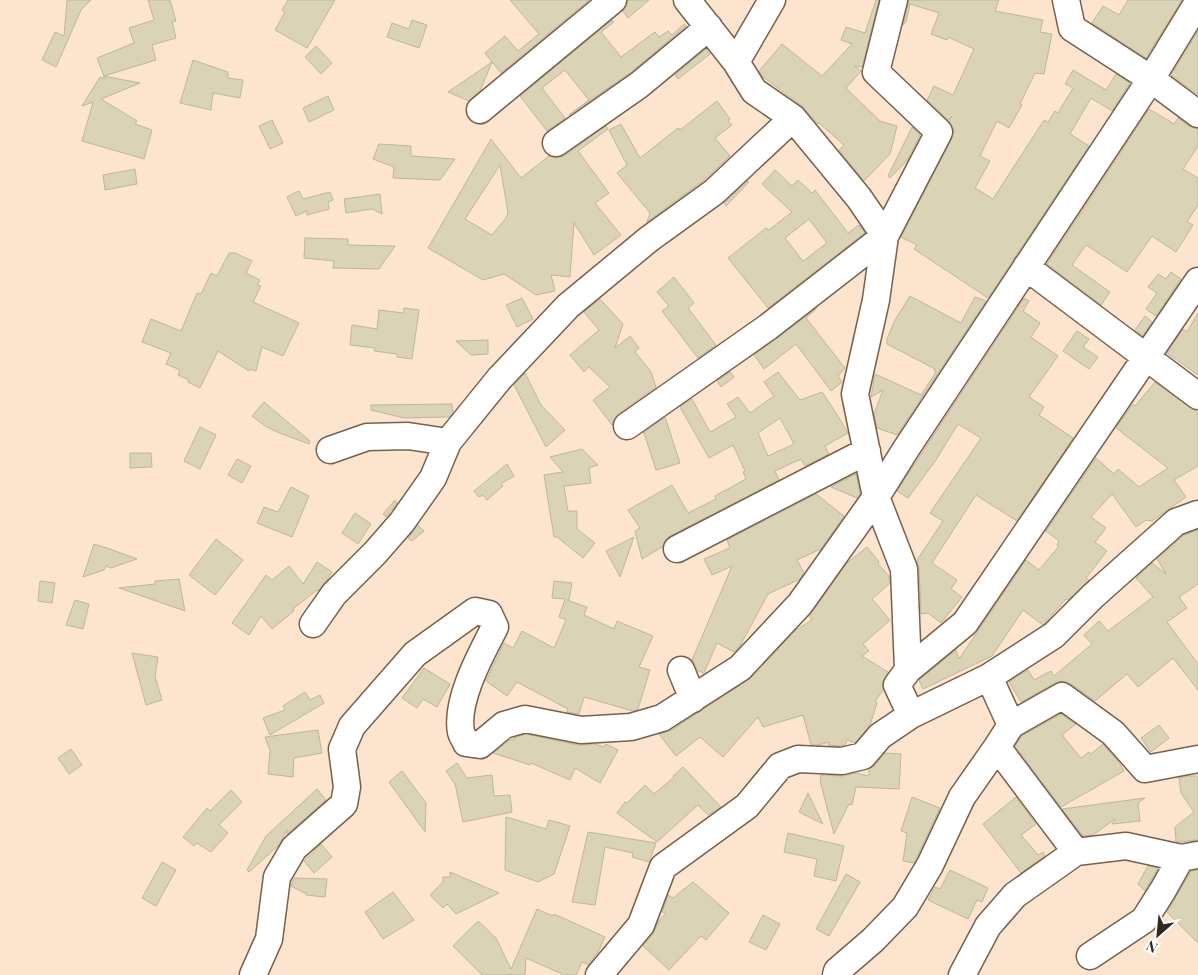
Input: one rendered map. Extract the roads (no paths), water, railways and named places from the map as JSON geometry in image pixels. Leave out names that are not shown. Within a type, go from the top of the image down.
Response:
[{"type":"street","points":[[480,110],[613,0]]},
{"type":"street","points":[[687,0],[736,62],[754,90],[793,118],[859,198],[885,236]]},
{"type":"street","points":[[736,62],[772,0]]},
{"type":"street","points":[[894,0],[876,72],[939,132],[885,236],[876,300],[855,394],[876,497],[904,569],[908,670]]},
{"type":"street","points":[[1066,0],[1072,28],[1151,79],[1198,114]]},
{"type":"street","points":[[253,975],[269,939],[277,877],[294,848],[344,804],[347,787],[342,749],[352,726],[415,654],[475,611],[489,614],[495,627],[474,668],[461,709],[461,733],[466,743],[480,745],[504,725],[525,719],[581,730],[631,727],[662,718],[740,668],[800,604],[876,497],[1151,79],[1198,2]]},
{"type":"street","points":[[556,143],[639,85],[709,26]]},
{"type":"street","points":[[313,624],[334,594],[375,553],[402,522],[433,478],[448,442],[498,379],[568,306],[649,239],[714,192],[793,118]]},
{"type":"street","points":[[627,426],[768,327],[885,236]]},
{"type":"street","points":[[1026,267],[1198,396]]},
{"type":"street","points":[[911,715],[897,685],[908,670],[965,623],[1198,282]]},
{"type":"street","points":[[330,450],[367,436],[408,436],[448,442]]},
{"type":"street","points":[[677,549],[867,451]]},
{"type":"street","points":[[599,975],[641,925],[664,867],[747,806],[780,766],[798,759],[842,761],[863,756],[880,736],[911,715],[989,677],[1054,635],[1093,596],[1176,522],[1198,514]]},
{"type":"street","points":[[681,670],[692,699]]},
{"type":"street","points":[[989,677],[1011,725]]},
{"type":"street","points":[[836,975],[837,971],[874,940],[905,907],[930,865],[962,797],[1011,725],[1062,696],[1113,733],[1145,770],[1198,759]]},
{"type":"street","points":[[996,747],[1076,852]]},
{"type":"street","points":[[962,975],[988,926],[1015,895],[1076,852],[1126,846],[1189,857],[1163,890],[1144,920],[1090,956]]}]
